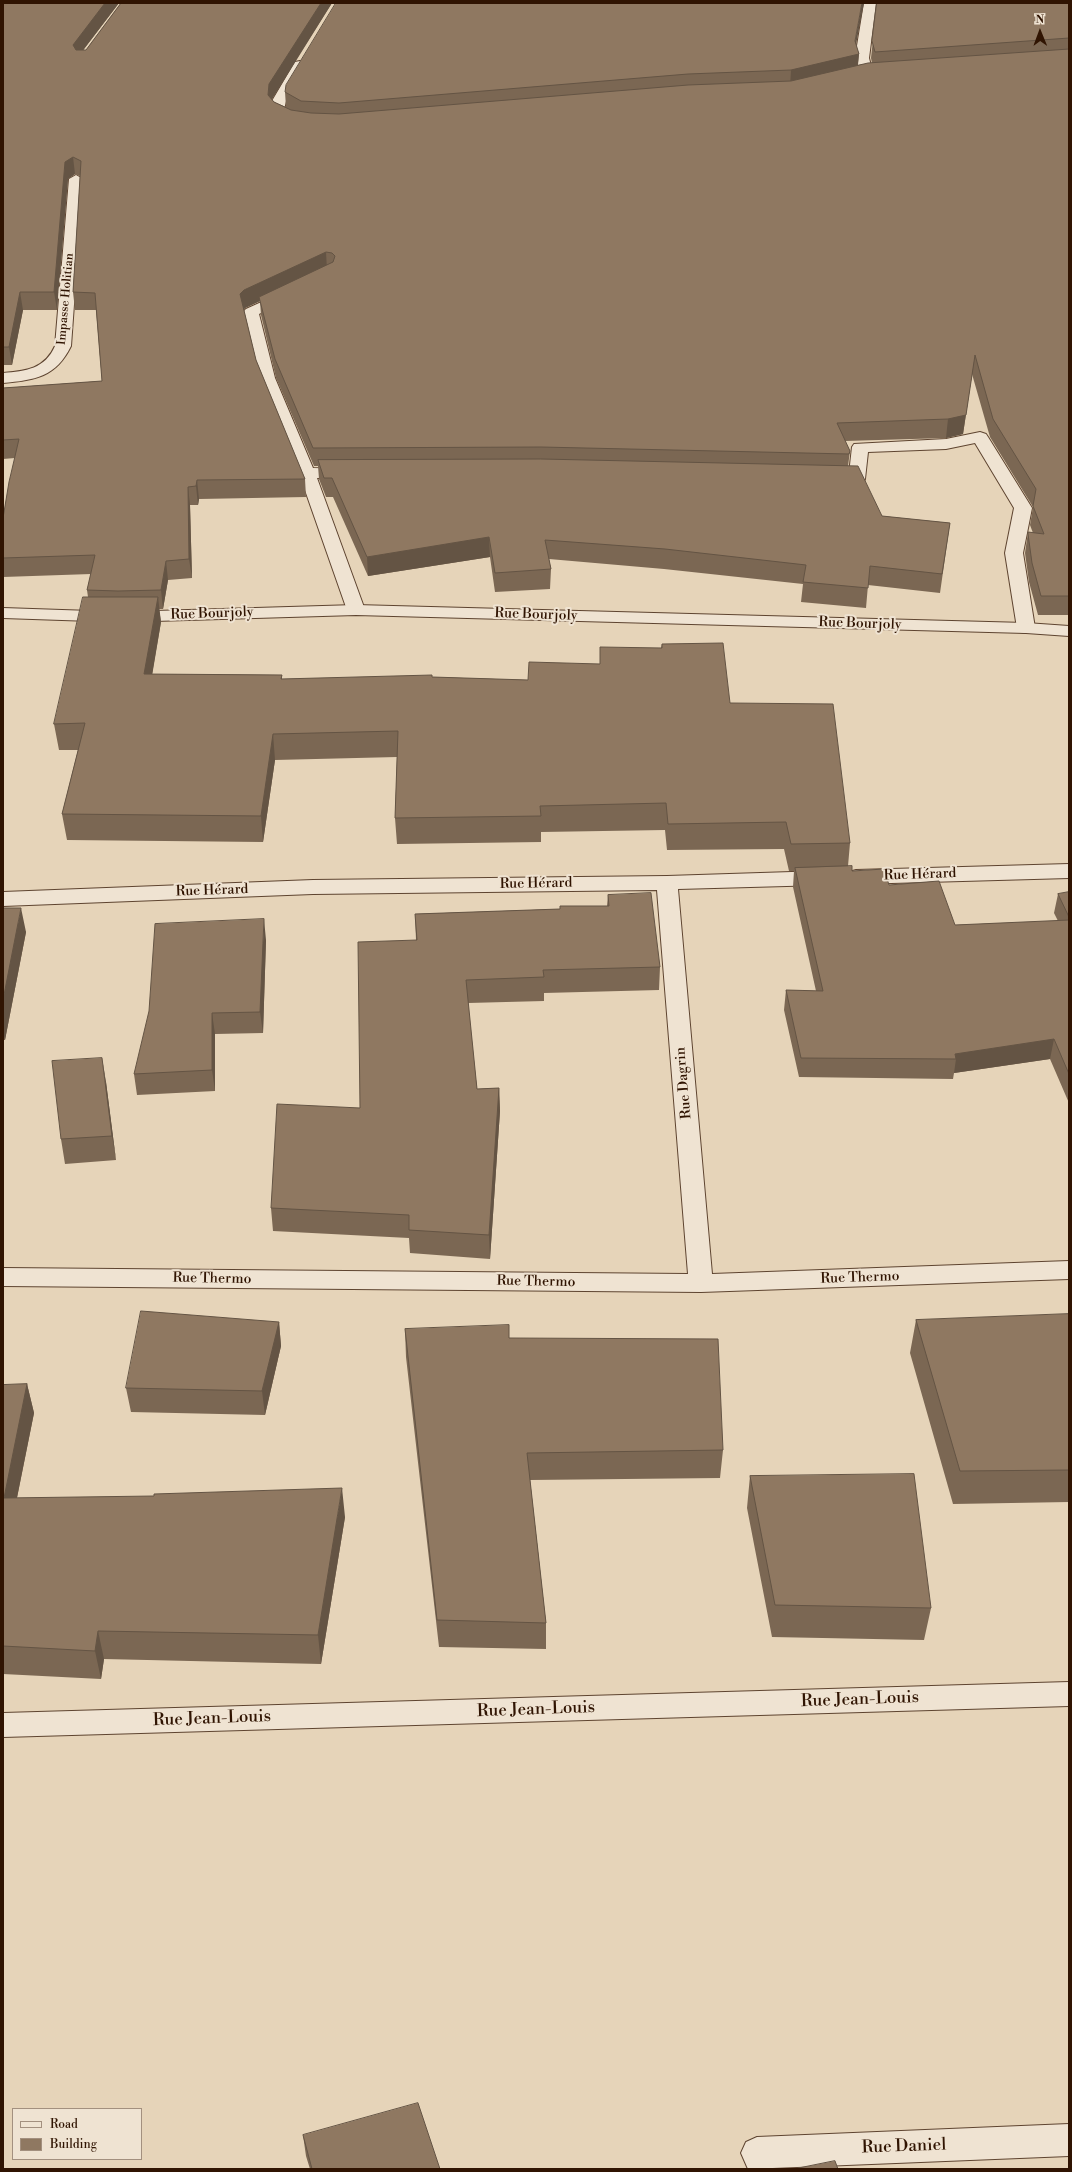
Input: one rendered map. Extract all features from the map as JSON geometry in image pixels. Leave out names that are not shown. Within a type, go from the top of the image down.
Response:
[{"type":"street","points":[[866,74],[862,58],[870,3]]},
{"type":"street","points":[[307,55],[279,101],[277,111],[286,120],[310,125]]},
{"type":"street","points":[[851,78],[866,74],[882,73]]},
{"type":"street","name":"Impasse Holitian","points":[[3,378],[44,370],[58,359],[63,346],[76,179]]},
{"type":"street","points":[[300,289],[251,312],[267,378],[306,474],[356,610]]},
{"type":"street","points":[[825,478],[857,479],[860,447],[946,444],[980,437],[1023,508],[1014,554],[1026,628]]},
{"type":"street","points":[[306,474],[361,473]]},
{"type":"street","name":"Rue Bourjoly","points":[[3,613],[121,617],[356,610],[1026,628],[1069,631]]},
{"type":"street","name":"Rue Hérard","points":[[3,899],[313,887],[667,882],[1069,871]]},
{"type":"street","name":"Rue Dagrin","points":[[667,882],[701,1283]]},
{"type":"street","name":"Rue Thermo","points":[[3,1277],[701,1283],[1069,1270]]},
{"type":"street","name":"Rue Jean-Louis","points":[[3,1725],[1069,1694]]},
{"type":"street","name":"Rue Daniel","points":[[764,2169],[757,2153],[1069,2140]]},
{"type":"building","points":[[3,3],[105,3],[73,45],[76,50],[86,50],[121,3],[321,3],[269,84],[268,95],[274,102],[291,110],[311,113],[339,114],[688,85],[791,81],[868,63],[1069,49],[1069,596],[1041,596],[1032,563],[1028,534],[1028,532],[1044,534],[1033,506],[1036,489],[993,419],[975,355],[966,415],[948,419],[837,423],[850,451],[849,454],[541,447],[313,448],[275,359],[259,297],[333,262],[335,256],[332,253],[326,252],[244,290],[240,294],[256,360],[305,479],[197,480],[196,486],[188,487],[189,559],[166,561],[161,590],[87,590],[95,555],[3,558],[3,518],[9,482],[19,439],[3,440],[3,388],[102,381],[95,293],[73,292],[81,161],[73,157],[65,162],[54,292],[20,292],[9,347],[3,347]]},
{"type":"building","points":[[336,3],[862,3],[855,41],[859,54],[791,70],[688,74],[339,103],[301,101],[285,92],[286,85]]},
{"type":"building","points":[[877,3],[1069,3],[1069,38],[875,52],[872,41]]},
{"type":"building","points":[[541,459],[858,466],[882,516],[950,523],[942,574],[870,566],[868,588],[803,582],[806,565],[665,549],[545,540],[551,569],[495,573],[489,537],[367,557],[332,478],[324,478],[318,460]]},
{"type":"building","points":[[83,597],[158,597],[144,674],[282,675],[281,679],[432,675],[432,677],[528,680],[529,662],[600,664],[600,647],[662,648],[662,644],[723,643],[730,703],[833,704],[850,843],[791,844],[786,822],[668,824],[666,803],[540,806],[541,816],[395,818],[398,731],[273,734],[261,816],[62,814],[85,723],[54,724]]},
{"type":"building","points":[[852,866],[852,871],[884,869],[889,885],[939,881],[955,925],[1069,920],[1069,1074],[1054,1039],[955,1054],[956,1059],[801,1058],[786,990],[823,991],[795,868]]},
{"type":"building","points":[[1069,892],[1069,917],[1058,894]]},
{"type":"building","points":[[651,893],[660,967],[543,970],[544,977],[466,980],[477,1089],[499,1088],[489,1235],[409,1230],[409,1215],[271,1208],[277,1104],[360,1108],[358,942],[417,940],[415,914],[560,909],[560,906],[609,906],[608,895]]},
{"type":"building","points":[[3,908],[21,908],[3,1000]]},
{"type":"building","points":[[264,919],[260,1012],[212,1013],[212,1070],[134,1074],[149,1011],[155,924]]},
{"type":"building","points":[[102,1058],[112,1136],[61,1139],[52,1061]]},
{"type":"building","points":[[141,1311],[279,1322],[262,1391],[126,1388]]},
{"type":"building","points":[[1069,1314],[1069,1470],[960,1471],[916,1320]]},
{"type":"building","points":[[509,1325],[509,1338],[718,1339],[723,1450],[527,1453],[546,1623],[437,1620],[405,1329]]},
{"type":"building","points":[[27,1384],[4,1498],[154,1496],[154,1494],[342,1488],[318,1635],[98,1631],[95,1651],[3,1646],[3,1385]]},
{"type":"building","points":[[914,1474],[931,1608],[775,1605],[750,1476]]},
{"type":"building","points":[[418,2103],[440,2169],[312,2169],[303,2135]]},
{"type":"building","points":[[835,2161],[838,2169],[794,2169]]}]
